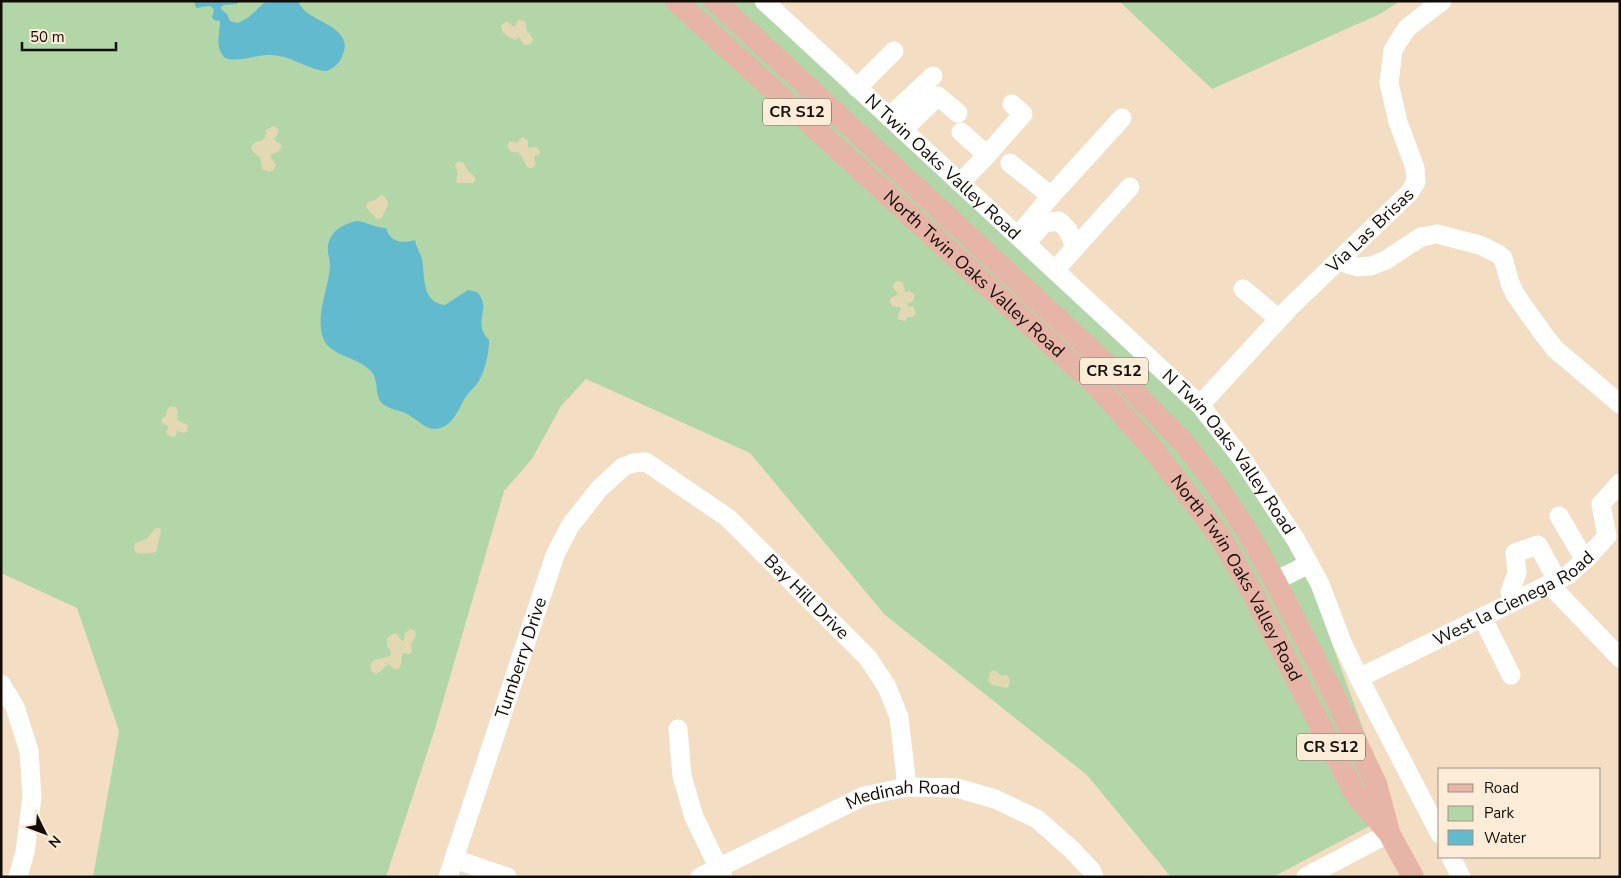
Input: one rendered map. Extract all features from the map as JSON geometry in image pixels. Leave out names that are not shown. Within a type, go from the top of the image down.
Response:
[{"type":"main road","name":"North Twin Oaks Valley Road","points":[[676,1],[1099,388],[1154,450],[1221,538],[1252,592],[1356,795],[1389,834],[1413,877]]},
{"type":"main road","name":"North Twin Oaks Valley Road","points":[[715,1],[1115,372],[1182,442],[1216,483],[1247,531],[1275,581],[1334,695],[1376,784],[1389,834]]},
{"type":"main road","points":[[1200,510],[1232,535],[1256,574],[1263,579],[1275,581],[1272,605],[1286,632],[1283,653]]},
{"type":"street","name":"N Twin Oaks Valley Road","points":[[764,1],[1200,405],[1243,460],[1296,540],[1320,584],[1342,642],[1359,678],[1438,830]]},
{"type":"street","name":"Via Las Brisas","points":[[1200,405],[1279,319],[1409,193],[1416,182],[1415,168],[1398,122],[1389,84],[1393,50],[1407,28],[1442,1]]},
{"type":"street","points":[[857,88],[894,51]]},
{"type":"street","points":[[889,117],[933,76]]},
{"type":"street","points":[[903,130],[938,96],[958,113]]},
{"type":"street","points":[[960,183],[1023,114],[1012,104]]},
{"type":"street","points":[[1022,240],[1051,196],[1122,118]]},
{"type":"street","points":[[961,132],[987,155]]},
{"type":"street","points":[[1010,163],[1051,196]]},
{"type":"street","points":[[1055,270],[1130,187]]},
{"type":"street","points":[[1022,240],[1044,223],[1059,221],[1068,230],[1075,248]]},
{"type":"street","points":[[1338,261],[1357,267],[1371,266],[1386,260],[1421,236],[1437,234],[1480,245],[1498,254],[1503,258],[1515,294],[1544,335],[1556,349],[1620,404]]},
{"type":"street","points":[[1243,289],[1279,319]]},
{"type":"street","name":"Bay Hill Drive","points":[[632,463],[646,462],[728,518],[868,658],[887,687],[899,717],[907,788]]},
{"type":"street","name":"Turnberry Drive","points":[[448,877],[555,555],[570,526],[599,489],[623,467],[632,463]]},
{"type":"street","name":"West la Cienega Road","points":[[1359,678],[1568,575],[1585,560],[1606,536],[1601,504],[1620,483]]},
{"type":"street","points":[[1558,516],[1585,560]]},
{"type":"street","points":[[1514,601],[1510,592],[1518,573],[1515,553],[1538,545],[1553,582],[1620,658]]},
{"type":"street","points":[[1275,581],[1309,564]]},
{"type":"street","points":[[1482,617],[1511,675]]},
{"type":"street","points":[[1,684],[15,707],[29,750],[32,797],[25,852],[18,877]]},
{"type":"street","points":[[678,730],[682,776],[694,817],[721,872]]},
{"type":"street","name":"Medinah Road","points":[[700,877],[721,872],[864,796],[907,788],[957,788],[996,798],[1037,819],[1072,849],[1091,870],[1094,877]]},
{"type":"street","points":[[1306,877],[1389,834]]},
{"type":"street","points":[[1452,858],[1461,877]]},
{"type":"street","points":[[454,859],[507,877]]},
{"type":"green space","points":[[1,1],[772,1],[1194,388],[1299,554],[1394,813],[1273,877],[1171,877],[1087,775],[885,615],[750,453],[586,379],[561,406],[532,459],[504,491],[434,732],[386,877],[93,877],[119,731],[77,608],[1,573]]},
{"type":"green space","points":[[1119,1],[1400,1],[1380,14],[1212,89]]},
{"type":"sand","points":[[518,20],[525,21],[527,31],[533,41],[530,44],[524,45],[519,37],[515,40],[502,31],[501,26],[505,22],[514,27]]},
{"type":"sand","points":[[273,126],[279,131],[274,140],[280,143],[282,147],[278,152],[271,154],[271,158],[276,165],[274,170],[269,172],[262,169],[260,157],[253,152],[251,147],[254,143],[264,140],[266,130]]},
{"type":"sand","points":[[522,137],[528,140],[528,148],[536,147],[540,151],[539,155],[534,156],[535,164],[531,168],[527,167],[518,152],[511,152],[507,146],[510,141],[517,143]]},
{"type":"sand","points":[[458,161],[464,163],[468,171],[475,177],[473,183],[457,183],[458,174],[455,165]]},
{"type":"sand","points":[[381,195],[386,198],[388,204],[382,218],[377,219],[366,206],[368,202],[375,200]]},
{"type":"sand","points":[[897,281],[903,283],[906,292],[910,291],[915,295],[913,301],[907,304],[909,307],[913,306],[916,313],[913,317],[907,317],[906,321],[897,318],[901,308],[892,306],[889,300],[898,294],[893,287]]},
{"type":"sand","points":[[170,406],[176,407],[178,412],[177,420],[188,425],[187,432],[177,431],[176,436],[172,437],[166,434],[168,426],[163,424],[161,420],[166,415]]},
{"type":"sand","points":[[156,528],[160,528],[161,531],[156,552],[137,553],[134,550],[135,543],[146,539]]},
{"type":"sand","points":[[410,629],[415,631],[416,636],[411,644],[412,652],[409,654],[403,653],[400,668],[396,670],[389,665],[376,674],[372,672],[370,666],[374,660],[391,655],[387,646],[387,638],[397,634],[402,641],[404,640],[405,633]]},
{"type":"sand","points":[[995,670],[1001,676],[1008,676],[1010,683],[1007,688],[992,685],[988,681],[990,672]]},
{"type":"water","points":[[194,1],[239,1],[237,4],[221,7],[230,21],[238,23],[249,17],[266,1],[298,1],[305,11],[339,33],[345,46],[343,54],[337,64],[327,71],[278,56],[225,58],[218,40],[220,21],[214,20],[212,17],[214,10],[212,7],[196,8]]},
{"type":"water","points":[[357,221],[386,228],[390,236],[397,241],[415,240],[422,259],[424,280],[428,294],[437,303],[445,305],[468,290],[477,292],[481,298],[483,304],[482,327],[489,340],[484,368],[480,380],[465,398],[454,418],[441,428],[427,427],[409,415],[384,405],[379,397],[374,375],[371,371],[338,353],[327,345],[324,340],[321,331],[321,312],[329,274],[329,241],[338,229]]}]
